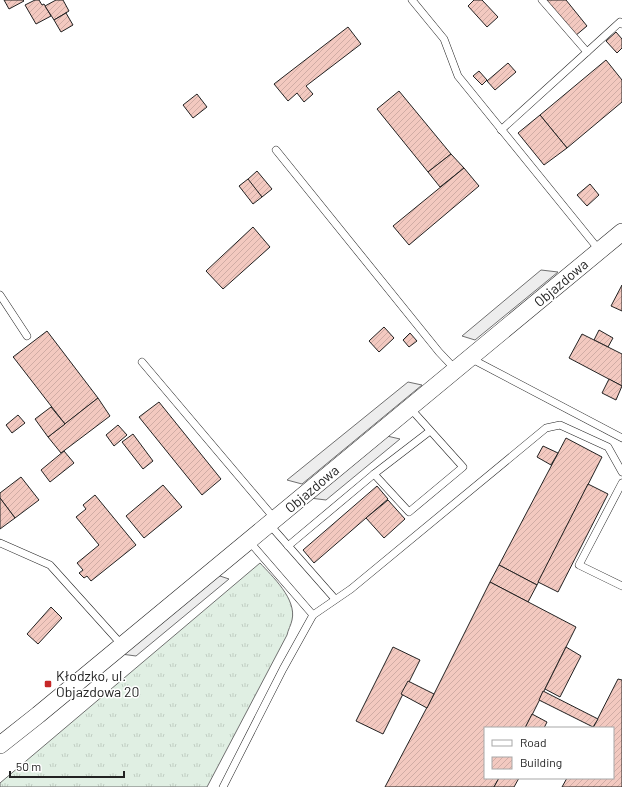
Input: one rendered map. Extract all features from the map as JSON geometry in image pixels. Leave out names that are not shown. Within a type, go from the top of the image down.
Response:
[{"type":"street","name":"Objazdowa","points":[[0,744],[622,232]]},
{"type":"lane","points":[[412,0],[444,39],[458,76],[600,251]]},
{"type":"lane","points":[[542,0],[586,52]]},
{"type":"lane","points":[[501,130],[620,22],[622,24]]},
{"type":"lane","points":[[276,150],[439,352],[456,370]]},
{"type":"lane","points":[[0,295],[27,336]]},
{"type":"lane","points":[[470,358],[622,438]]},
{"type":"lane","points":[[142,362],[272,521],[288,546],[335,600]]},
{"type":"lane","points":[[374,474],[409,512],[463,467],[409,408]]},
{"type":"lane","points":[[223,787],[284,669],[314,615],[357,584],[546,428],[560,425],[608,447],[622,472]]},
{"type":"lane","points":[[288,546],[374,474],[430,430]]},
{"type":"lane","points":[[622,482],[579,566],[622,586]]},
{"type":"lane","points":[[248,541],[314,615]]},
{"type":"lane","points":[[0,543],[50,565],[122,645]]},
{"type":"green space","points":[[260,563],[277,581],[287,596],[293,612],[292,620],[287,635],[207,787],[0,787],[0,783]]},
{"type":"shaded area","points":[[541,270],[558,272],[475,340],[462,336]]},
{"type":"shaded area","points":[[408,382],[422,385],[302,484],[287,480]]},
{"type":"shaded area","points":[[387,436],[400,439],[326,500],[310,498]]},
{"type":"shaded area","points":[[217,575],[229,579],[136,656],[121,654]]},
{"type":"building","points":[[4,0],[23,0],[24,1],[9,9]]},
{"type":"building","points":[[35,0],[39,0],[42,5],[44,4],[51,16],[36,24],[25,5]]},
{"type":"building","points":[[56,0],[63,0],[69,11],[54,20],[45,6]]},
{"type":"building","points":[[474,0],[482,0],[498,17],[487,27],[468,6]]},
{"type":"building","points":[[546,0],[566,0],[587,26],[575,36]]},
{"type":"building","points":[[66,13],[73,25],[61,32],[54,20]]},
{"type":"building","points":[[348,27],[361,44],[306,86],[313,94],[304,102],[297,93],[288,101],[274,84]]},
{"type":"building","points":[[616,32],[622,39],[622,48],[617,53],[606,41]]},
{"type":"building","points":[[606,60],[622,80],[622,102],[567,148],[540,115]]},
{"type":"building","points":[[508,63],[516,72],[495,90],[487,81]]},
{"type":"building","points":[[479,71],[487,80],[482,85],[473,76]]},
{"type":"building","points":[[399,91],[451,154],[428,172],[377,109]]},
{"type":"building","points":[[197,94],[207,107],[193,118],[183,105]]},
{"type":"building","points":[[540,115],[567,148],[544,165],[518,133]]},
{"type":"building","points":[[451,154],[464,168],[440,187],[428,172]]},
{"type":"building","points":[[464,168],[479,186],[409,245],[393,226]]},
{"type":"building","points":[[257,171],[272,189],[262,197],[247,180]]},
{"type":"building","points":[[248,179],[262,197],[253,204],[239,186]]},
{"type":"building","points":[[590,184],[599,195],[587,206],[577,195]]},
{"type":"building","points":[[253,227],[270,247],[223,289],[206,271]]},
{"type":"building","points":[[622,285],[622,311],[611,306]]},
{"type":"building","points":[[384,327],[394,338],[379,352],[369,341]]},
{"type":"building","points":[[599,330],[613,338],[608,347],[594,340]]},
{"type":"building","points":[[47,331],[98,398],[65,424],[13,357]]},
{"type":"building","points":[[410,333],[417,341],[409,347],[403,340]]},
{"type":"building","points":[[582,334],[622,354],[622,386],[569,358]]},
{"type":"building","points":[[609,379],[622,386],[616,400],[602,393]]},
{"type":"building","points":[[98,398],[110,416],[61,453],[48,437]]},
{"type":"building","points":[[159,402],[221,479],[202,495],[139,417]]},
{"type":"building","points":[[51,407],[65,424],[48,437],[35,419]]},
{"type":"building","points":[[18,415],[25,423],[12,433],[6,425]]},
{"type":"building","points":[[118,425],[127,435],[114,446],[106,435]]},
{"type":"building","points":[[133,434],[153,461],[143,469],[122,442]]},
{"type":"building","points":[[566,438],[602,457],[537,585],[499,565]]},
{"type":"building","points":[[543,446],[558,453],[551,465],[537,457]]},
{"type":"building","points":[[64,451],[74,463],[50,482],[41,470]]},
{"type":"building","points":[[21,477],[39,500],[15,518],[0,498],[0,493]]},
{"type":"building","points":[[588,484],[608,494],[558,592],[538,582]]},
{"type":"building","points":[[163,485],[182,507],[144,538],[126,516]]},
{"type":"building","points":[[377,486],[388,499],[314,563],[303,550]]},
{"type":"building","points":[[95,495],[136,545],[91,581],[87,576],[84,578],[79,573],[83,570],[77,563],[99,545],[76,517],[86,509],[83,505]]},
{"type":"building","points":[[0,498],[15,518],[0,529]]},
{"type":"building","points":[[388,500],[405,519],[384,538],[366,518]]},
{"type":"building","points":[[499,565],[537,585],[528,602],[490,582]]},
{"type":"building","points":[[490,582],[576,627],[526,727],[484,727],[484,779],[498,779],[494,787],[385,787],[434,694]]},
{"type":"building","points":[[51,607],[62,618],[38,644],[27,634]]},
{"type":"building","points":[[393,647],[420,660],[383,734],[356,721]]},
{"type":"building","points":[[566,647],[581,656],[560,697],[545,689]]},
{"type":"building","points":[[618,679],[622,680],[622,787],[562,787],[566,779],[614,779],[614,727],[594,727]]},
{"type":"building","points":[[408,681],[434,694],[427,708],[401,694]]},
{"type":"building","points":[[543,691],[598,719],[593,727],[539,700]]},
{"type":"building","points":[[532,714],[547,722],[544,727],[526,727]]},
{"type":"building","points":[[498,779],[518,779],[514,787],[494,787]]},
{"type":"place","name":"Kłodzko, ul. Objazdowa 20","points":[[48,684]]}]
